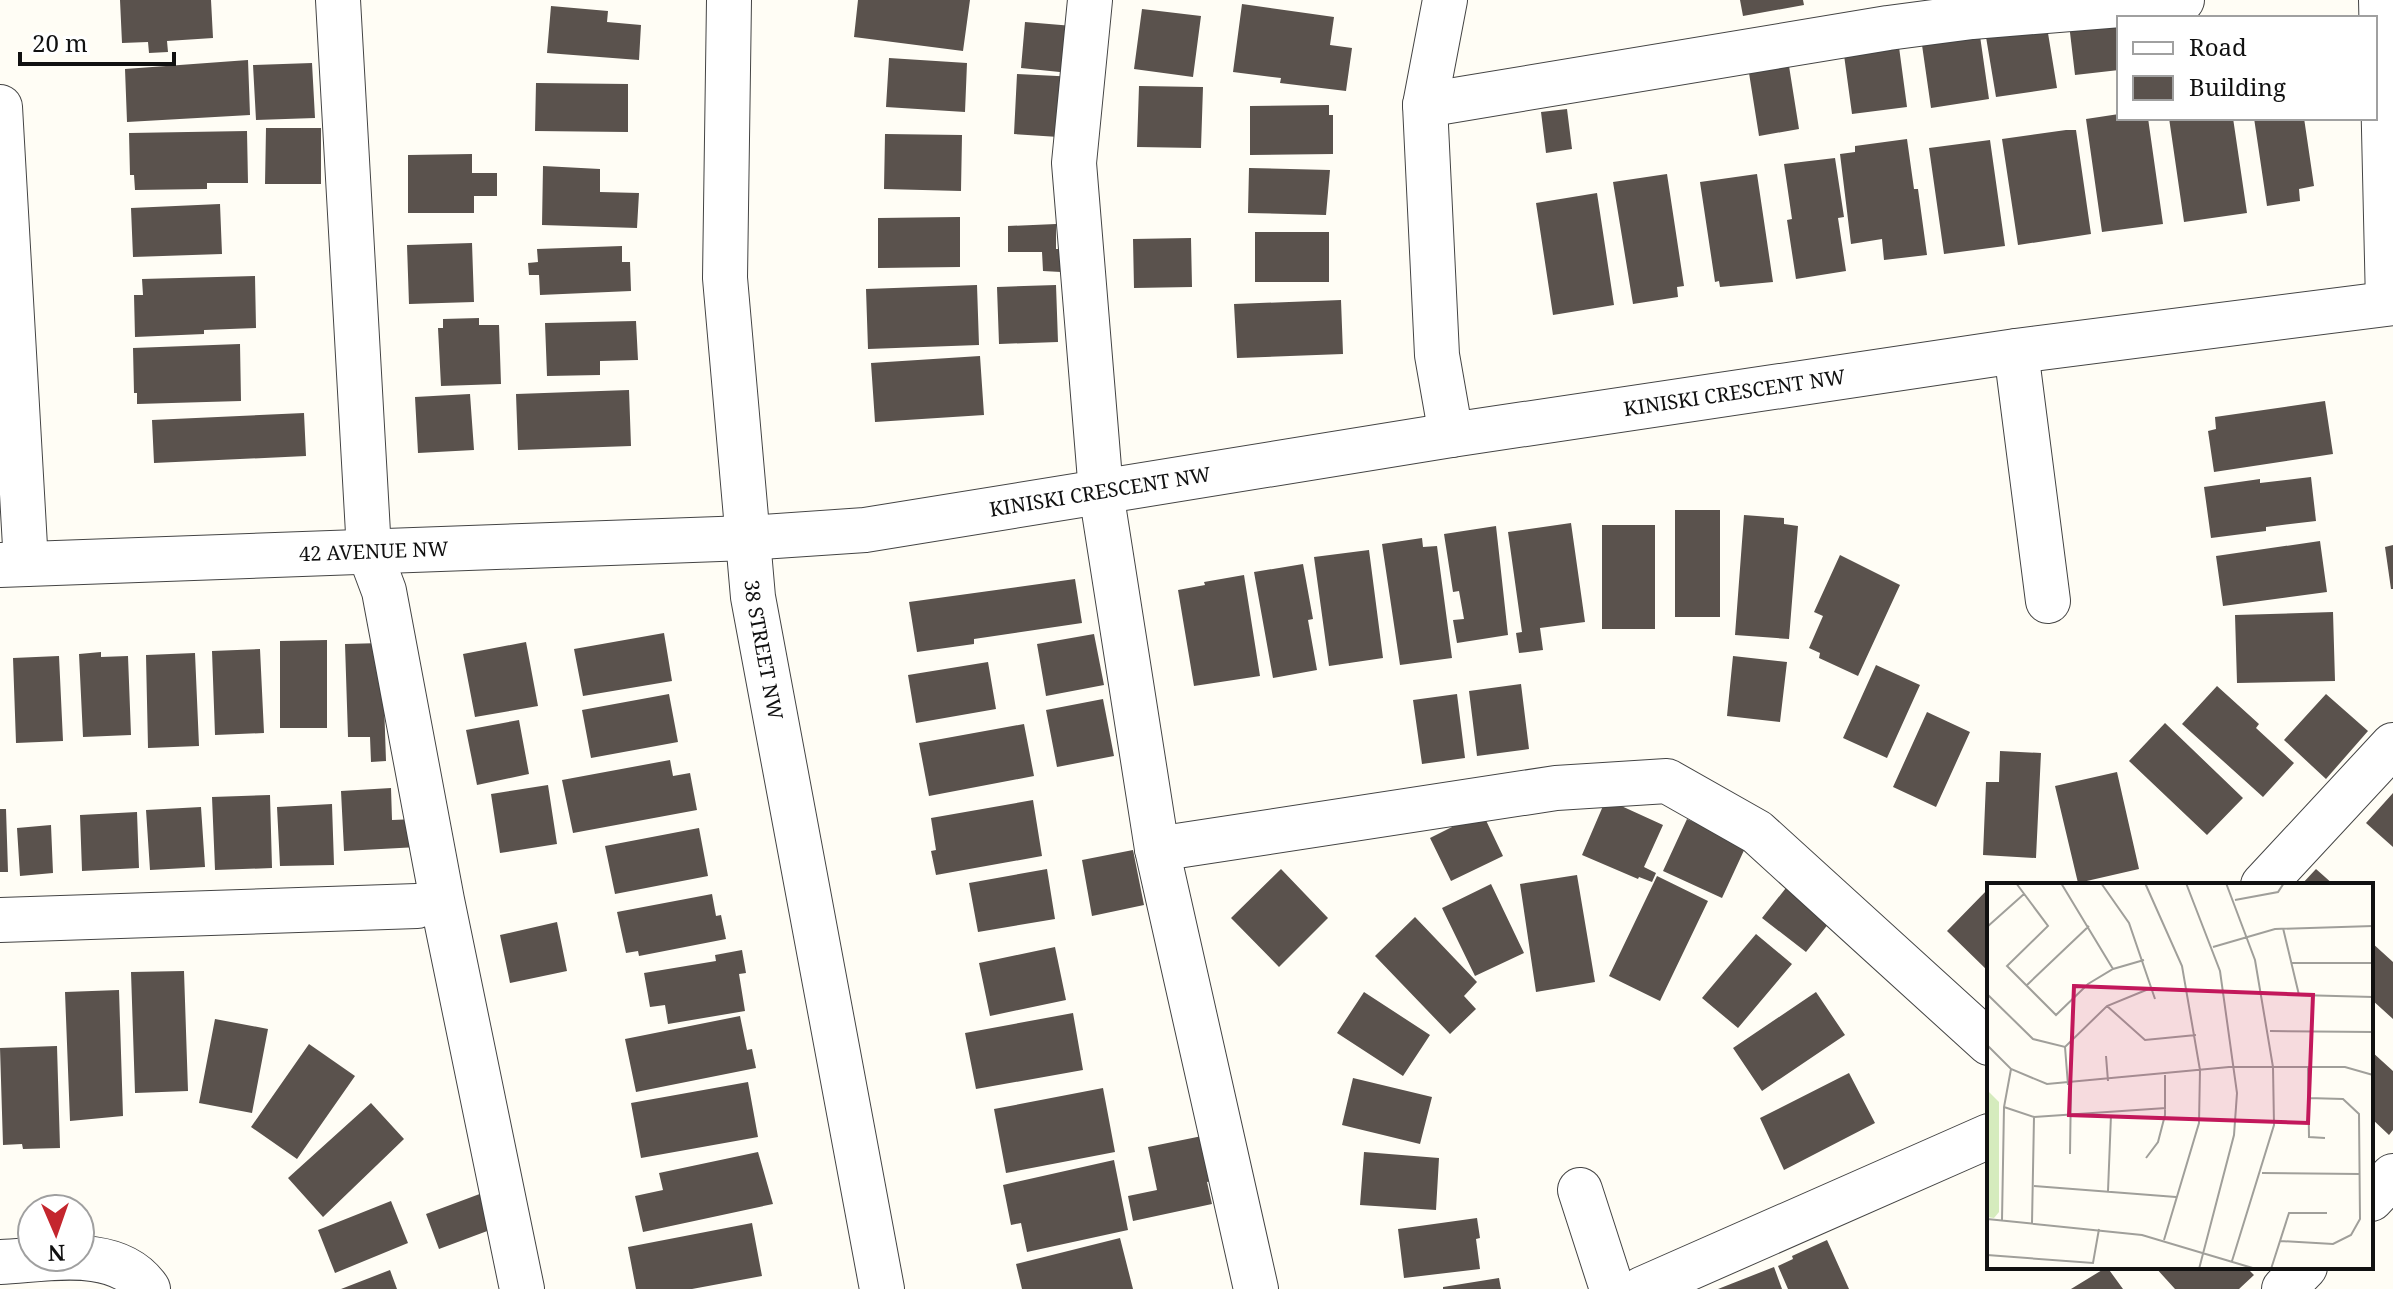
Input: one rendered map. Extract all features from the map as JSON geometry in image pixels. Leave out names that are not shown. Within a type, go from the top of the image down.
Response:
[{"type":"street","points":[[338,0],[369,551],[384,591],[442,900],[522,1289]]},
{"type":"street","name":"38 STREET NW","points":[[729,0],[725,278],[747,538],[764,662],[882,1289]]},
{"type":"street","points":[[1090,0],[1074,163],[1101,492],[1157,849],[1256,1289]]},
{"type":"street","points":[[1445,0],[1425,105],[1437,355],[1451,435]]},
{"type":"street","points":[[1425,105],[1888,28],[1972,9],[2182,0]]},
{"type":"street","name":"KINISKI CRESCENT NW","points":[[747,538],[865,530],[1451,435],[2016,351],[2390,303],[2381,0]]},
{"type":"street","points":[[0,107],[13,565]]},
{"type":"street","points":[[2016,351],[2048,601]]},
{"type":"street","name":"42 AVENUE NW","points":[[13,565],[747,538]]},
{"type":"street","points":[[2265,883],[2393,745]]},
{"type":"street","points":[[1157,849],[1556,788],[1667,781],[1757,832],[1987,1041]]},
{"type":"street","points":[[0,920],[417,906]]},
{"type":"street","points":[[1642,1289],[1987,1137]]},
{"type":"street","points":[[2373,1197],[2393,1176]]},
{"type":"street","points":[[1580,1190],[1612,1289]]},
{"type":"street","points":[[0,1262],[85,1259],[117,1263],[145,1284]]},
{"type":"street","points":[[2284,1289],[2303,1269]]},
{"type":"building","points":[[120,0],[211,0],[213,38],[167,41],[168,52],[149,53],[148,42],[122,43]]},
{"type":"building","points":[[858,0],[970,0],[963,51],[854,37]]},
{"type":"building","points":[[1740,0],[1803,0],[1804,5],[1743,16]]},
{"type":"building","points":[[1242,4],[1334,17],[1330,45],[1352,48],[1346,91],[1280,83],[1281,78],[1233,72]]},
{"type":"building","points":[[551,6],[608,11],[607,22],[641,25],[639,60],[547,53]]},
{"type":"building","points":[[1142,9],[1201,16],[1193,77],[1134,69]]},
{"type":"building","points":[[2117,18],[2117,70],[2075,75],[2069,24]]},
{"type":"building","points":[[1025,22],[1073,26],[1079,74],[1021,68]]},
{"type":"building","points":[[2047,27],[2057,88],[1996,97],[1986,37]]},
{"type":"building","points":[[1980,36],[1989,99],[1931,108],[1922,45]]},
{"type":"building","points":[[1899,47],[1907,107],[1852,114],[1844,55]]},
{"type":"building","points":[[889,58],[967,63],[965,112],[886,107]]},
{"type":"building","points":[[248,60],[250,115],[127,122],[125,69]]},
{"type":"building","points":[[312,63],[315,118],[256,120],[253,65]]},
{"type":"building","points":[[1789,66],[1799,129],[1759,136],[1749,73]]},
{"type":"building","points":[[1017,74],[1077,77],[1074,138],[1014,134]]},
{"type":"building","points":[[536,83],[628,84],[628,132],[535,131]]},
{"type":"building","points":[[1139,86],[1203,87],[1201,148],[1137,147]]},
{"type":"building","points":[[1329,105],[1329,115],[1333,115],[1333,154],[1250,155],[1250,106]]},
{"type":"building","points":[[1567,109],[1572,149],[1546,153],[1541,112]]},
{"type":"building","points":[[2117,114],[2117,120],[2148,120],[2163,224],[2102,232],[2086,119]]},
{"type":"building","points":[[2169,120],[2233,120],[2247,213],[2184,222]]},
{"type":"building","points":[[2254,120],[2304,120],[2314,186],[2299,189],[2300,201],[2267,206]]},
{"type":"building","points":[[266,128],[321,128],[321,184],[265,184]]},
{"type":"building","points":[[2076,130],[2091,234],[2018,245],[2002,139]]},
{"type":"building","points":[[247,131],[248,183],[207,183],[207,189],[135,190],[134,175],[130,175],[129,133]]},
{"type":"building","points":[[885,134],[962,135],[961,191],[884,189]]},
{"type":"building","points":[[1907,139],[1927,255],[1884,260],[1882,239],[1851,244],[1840,154],[1855,152],[1855,146]]},
{"type":"building","points":[[1990,140],[2005,246],[1944,254],[1929,148]]},
{"type":"building","points":[[472,154],[472,173],[497,173],[497,196],[474,196],[474,213],[408,213],[408,155]]},
{"type":"building","points":[[1835,158],[1844,217],[1838,218],[1846,271],[1796,279],[1787,220],[1792,219],[1784,164]]},
{"type":"building","points":[[543,166],[600,169],[600,192],[639,193],[637,228],[542,225]]},
{"type":"building","points":[[1249,168],[1330,170],[1326,215],[1248,213]]},
{"type":"building","points":[[1667,174],[1684,286],[1677,287],[1678,297],[1633,304],[1613,182]]},
{"type":"building","points":[[1757,174],[1773,282],[1720,287],[1719,281],[1715,282],[1700,182]]},
{"type":"building","points":[[1597,193],[1614,305],[1553,315],[1536,203]]},
{"type":"building","points":[[220,204],[222,254],[133,257],[131,208]]},
{"type":"building","points":[[960,217],[960,267],[878,268],[878,218]]},
{"type":"building","points":[[1056,224],[1056,249],[1060,249],[1061,272],[1043,271],[1042,252],[1008,252],[1008,226]]},
{"type":"building","points":[[1255,232],[1329,232],[1329,282],[1255,282]]},
{"type":"building","points":[[1191,238],[1192,287],[1134,288],[1133,239]]},
{"type":"building","points":[[472,243],[474,302],[409,304],[407,245]]},
{"type":"building","points":[[622,246],[622,262],[630,262],[631,291],[540,295],[539,275],[529,275],[528,263],[538,262],[537,249]]},
{"type":"building","points":[[255,276],[256,328],[135,337],[134,295],[143,295],[142,279]]},
{"type":"building","points":[[977,285],[979,345],[868,349],[866,289]]},
{"type":"building","points":[[1056,285],[1058,342],[999,344],[997,287]]},
{"type":"building","points":[[1341,300],[1343,354],[1237,358],[1234,304]]},
{"type":"building","points":[[479,318],[479,325],[499,325],[501,384],[441,386],[438,328],[443,328],[443,319]]},
{"type":"building","points":[[636,321],[638,360],[600,361],[600,375],[547,376],[545,323]]},
{"type":"building","points":[[240,344],[241,401],[137,404],[133,348]]},
{"type":"building","points":[[980,356],[984,415],[875,422],[871,363]]},
{"type":"building","points":[[629,390],[631,446],[518,450],[516,394]]},
{"type":"building","points":[[470,394],[474,450],[418,453],[415,397]]},
{"type":"building","points":[[2325,401],[2333,454],[2214,472],[2208,431],[2216,429],[2215,417]]},
{"type":"building","points":[[304,413],[306,456],[154,463],[152,420]]},
{"type":"building","points":[[2311,477],[2316,521],[2211,538],[2204,487],[2260,479],[2260,483]]},
{"type":"building","points":[[1675,510],[1720,510],[1720,617],[1675,617]]},
{"type":"building","points":[[1744,515],[1784,518],[1784,524],[1798,526],[1789,639],[1735,635]]},
{"type":"building","points":[[1571,523],[1585,622],[1540,628],[1543,650],[1519,653],[1516,633],[1522,632],[1508,532]]},
{"type":"building","points":[[1602,525],[1655,525],[1655,629],[1602,629]]},
{"type":"building","points":[[1496,526],[1508,635],[1457,643],[1453,620],[1464,619],[1459,591],[1453,592],[1444,534]]},
{"type":"building","points":[[1422,538],[1423,547],[1437,546],[1452,658],[1400,665],[1382,544]]},
{"type":"building","points":[[2320,541],[2327,592],[2223,606],[2216,556]]},
{"type":"building","points":[[2393,545],[2393,589],[2391,589],[2385,547]]},
{"type":"building","points":[[1369,550],[1383,658],[1329,666],[1314,557]]},
{"type":"building","points":[[1840,555],[1900,585],[1858,676],[1819,658],[1820,653],[1809,648],[1823,616],[1814,612]]},
{"type":"building","points":[[1303,564],[1313,619],[1308,620],[1317,670],[1273,678],[1254,572]]},
{"type":"building","points":[[1244,575],[1260,676],[1194,686],[1178,590]]},
{"type":"building","points":[[1075,579],[1082,623],[974,639],[974,644],[917,652],[909,602]]},
{"type":"building","points":[[2333,612],[2335,681],[2237,683],[2235,615]]},
{"type":"building","points":[[664,633],[672,681],[583,696],[574,649]]},
{"type":"building","points":[[1094,634],[1104,685],[1046,696],[1037,644]]},
{"type":"building","points":[[327,640],[327,728],[280,728],[280,641]]},
{"type":"building","points":[[526,642],[538,706],[475,717],[463,654]]},
{"type":"building","points":[[382,643],[386,761],[371,762],[370,737],[348,737],[345,644]]},
{"type":"building","points":[[260,649],[264,733],[215,735],[212,651]]},
{"type":"building","points":[[101,652],[101,657],[128,656],[131,735],[83,737],[79,654]]},
{"type":"building","points":[[195,653],[199,746],[148,748],[146,655]]},
{"type":"building","points":[[59,656],[63,741],[16,743],[13,658]]},
{"type":"building","points":[[1733,656],[1787,662],[1780,722],[1727,716]]},
{"type":"building","points":[[988,662],[996,709],[916,723],[908,675]]},
{"type":"building","points":[[1876,665],[1920,685],[1887,758],[1843,738]]},
{"type":"building","points":[[1521,684],[1529,749],[1477,756],[1469,691]]},
{"type":"building","points":[[2217,686],[2259,724],[2256,728],[2294,763],[2263,797],[2182,724]]},
{"type":"building","points":[[669,694],[678,742],[591,758],[582,710]]},
{"type":"building","points":[[1457,694],[1465,758],[1422,764],[1413,700]]},
{"type":"building","points":[[2326,694],[2368,731],[2326,779],[2284,740]]},
{"type":"building","points":[[1103,699],[1114,756],[1057,767],[1046,710]]},
{"type":"building","points":[[1927,712],[1970,732],[1936,807],[1893,787]]},
{"type":"building","points":[[519,720],[529,774],[477,785],[466,730]]},
{"type":"building","points":[[2165,723],[2243,798],[2207,835],[2129,761]]},
{"type":"building","points":[[1024,724],[1034,776],[929,796],[919,743]]},
{"type":"building","points":[[2000,751],[2041,753],[2036,858],[1983,855],[1986,782],[1999,782]]},
{"type":"building","points":[[670,760],[673,776],[690,773],[697,810],[573,833],[562,780]]},
{"type":"building","points":[[2117,772],[2139,869],[2078,883],[2055,786]]},
{"type":"building","points":[[548,785],[557,844],[500,853],[491,794]]},
{"type":"building","points":[[391,788],[392,820],[416,819],[418,847],[344,851],[341,791]]},
{"type":"building","points":[[2393,793],[2393,847],[2366,823]]},
{"type":"building","points":[[270,795],[272,868],[215,870],[212,797]]},
{"type":"building","points":[[1606,799],[1663,825],[1644,867],[1656,873],[1652,882],[1582,855]]},
{"type":"building","points":[[1033,800],[1042,856],[936,875],[931,851],[936,850],[931,818]]},
{"type":"building","points":[[332,804],[334,865],[280,866],[277,807]]},
{"type":"building","points":[[201,807],[205,867],[150,870],[146,810]]},
{"type":"building","points":[[0,809],[6,809],[8,872],[0,872]]},
{"type":"building","points":[[137,812],[139,868],[82,871],[80,815]]},
{"type":"building","points":[[1482,812],[1503,856],[1451,881],[1430,838]]},
{"type":"building","points":[[1687,819],[1746,846],[1722,898],[1663,871]]},
{"type":"building","points":[[51,825],[53,873],[20,876],[17,828]]},
{"type":"building","points":[[699,828],[708,876],[615,894],[605,846]]},
{"type":"building","points":[[1133,850],[1144,905],[1092,916],[1082,860]]},
{"type":"building","points":[[1047,869],[1055,919],[978,932],[969,883]]},
{"type":"building","points":[[1281,869],[1328,918],[1279,967],[1231,918]]},
{"type":"building","points":[[2316,869],[2332,883],[2303,883]]},
{"type":"building","points":[[1797,874],[1841,908],[1806,952],[1762,918]]},
{"type":"building","points":[[1577,875],[1595,982],[1536,992],[1520,884]]},
{"type":"building","points":[[1657,876],[1708,901],[1660,1001],[1609,976]]},
{"type":"building","points":[[1491,884],[1524,953],[1475,976],[1442,908]]},
{"type":"building","points":[[1987,890],[1987,970],[1947,931]]},
{"type":"building","points":[[712,894],[716,916],[721,915],[726,939],[639,956],[638,951],[626,953],[617,912]]},
{"type":"building","points":[[1415,917],[1477,982],[1464,996],[1476,1009],[1450,1034],[1375,956]]},
{"type":"building","points":[[557,922],[567,971],[510,983],[500,935]]},
{"type":"building","points":[[1756,934],[1792,964],[1738,1028],[1702,998]]},
{"type":"building","points":[[2373,944],[2393,962],[2393,1019],[2373,1001]]},
{"type":"building","points":[[1055,947],[1066,1000],[990,1016],[979,963]]},
{"type":"building","points":[[742,950],[746,973],[739,974],[745,1011],[668,1024],[665,1005],[650,1007],[644,973],[716,961],[715,955]]},
{"type":"building","points":[[184,971],[188,1091],[135,1093],[131,972]]},
{"type":"building","points":[[119,990],[123,1116],[70,1121],[65,992]]},
{"type":"building","points":[[1364,992],[1430,1035],[1403,1076],[1337,1033]]},
{"type":"building","points":[[1816,992],[1845,1035],[1762,1091],[1733,1048]]},
{"type":"building","points":[[1073,1013],[1083,1070],[976,1089],[965,1033]]},
{"type":"building","points":[[740,1016],[747,1050],[752,1049],[756,1068],[636,1092],[625,1039]]},
{"type":"building","points":[[215,1019],[268,1029],[252,1113],[199,1103]]},
{"type":"building","points":[[309,1044],[355,1076],[297,1159],[251,1127]]},
{"type":"building","points":[[57,1046],[60,1148],[23,1149],[22,1144],[3,1145],[0,1048]]},
{"type":"building","points":[[2373,1053],[2393,1071],[2393,1130],[2389,1135],[2373,1120]]},
{"type":"building","points":[[1849,1073],[1875,1123],[1784,1170],[1760,1118]]},
{"type":"building","points":[[1353,1078],[1432,1097],[1420,1144],[1342,1125]]},
{"type":"building","points":[[748,1082],[758,1137],[641,1158],[631,1103]]},
{"type":"building","points":[[1103,1088],[1115,1152],[1006,1173],[994,1109]]},
{"type":"building","points":[[371,1103],[404,1139],[323,1217],[288,1178]]},
{"type":"building","points":[[1207,1135],[1217,1180],[1207,1182],[1212,1204],[1133,1221],[1128,1196],[1157,1190],[1148,1147]]},
{"type":"building","points":[[758,1152],[773,1204],[643,1232],[635,1196],[663,1190],[659,1173]]},
{"type":"building","points":[[1364,1152],[1439,1158],[1436,1210],[1360,1205]]},
{"type":"building","points":[[1114,1160],[1128,1230],[1027,1252],[1021,1223],[1011,1225],[1003,1185]]},
{"type":"building","points":[[485,1192],[498,1227],[439,1249],[426,1214]]},
{"type":"building","points":[[391,1201],[408,1243],[335,1273],[318,1230]]},
{"type":"building","points":[[1477,1218],[1480,1269],[1404,1278],[1398,1229]]},
{"type":"building","points":[[752,1223],[762,1276],[692,1289],[636,1289],[628,1247]]},
{"type":"building","points":[[1120,1238],[1133,1289],[1022,1289],[1016,1264]]},
{"type":"building","points":[[1827,1240],[1849,1289],[1788,1289],[1778,1266]]},
{"type":"building","points":[[1774,1267],[1782,1289],[1718,1289]]},
{"type":"building","points":[[2108,1269],[2123,1289],[2071,1289]]},
{"type":"building","points":[[2157,1269],[2248,1269],[2254,1275],[2239,1289],[2175,1289]]},
{"type":"building","points":[[390,1270],[397,1289],[341,1289]]},
{"type":"building","points":[[1499,1278],[1501,1289],[1443,1289],[1443,1287]]}]
